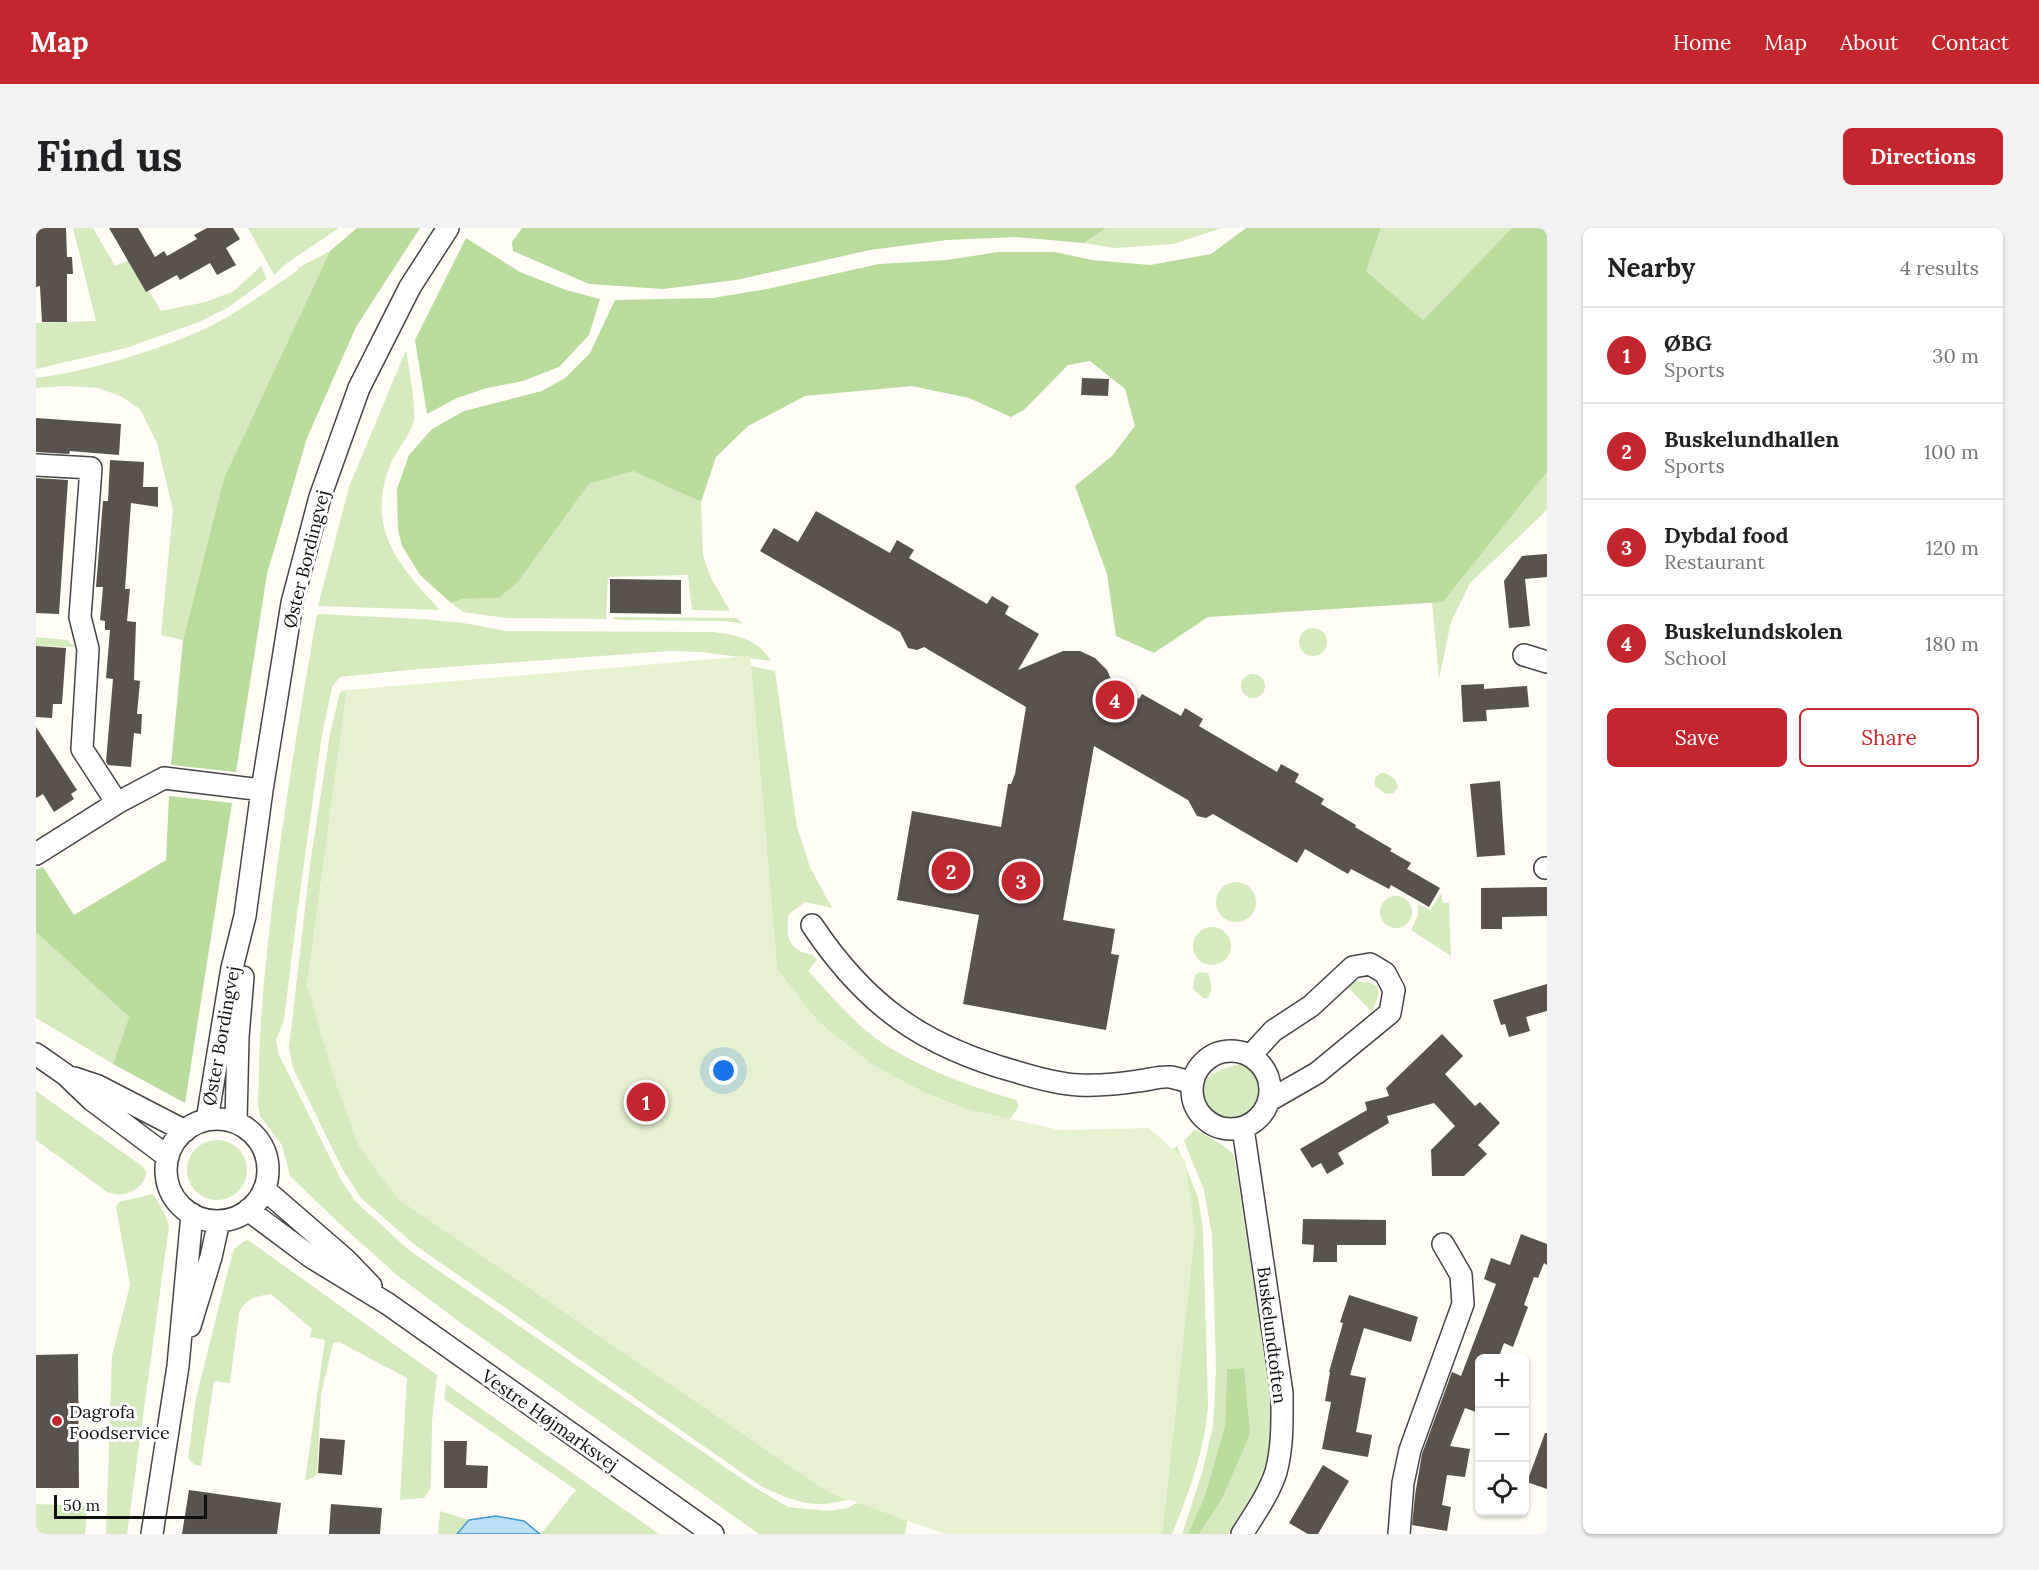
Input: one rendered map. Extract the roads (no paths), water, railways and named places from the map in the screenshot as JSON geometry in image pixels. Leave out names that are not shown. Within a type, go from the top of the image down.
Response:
[{"type":"street","name":"Øster Bordingvej","points":[[236,1122],[245,916],[262,790],[292,603],[320,497],[359,388],[410,287],[448,228]]},
{"type":"street","points":[[36,465],[91,468],[80,617],[88,649],[82,749],[117,803]]},
{"type":"street","points":[[1524,655],[1547,662]]},
{"type":"street","points":[[36,854],[117,803],[164,778],[262,790]]},
{"type":"street","name":"Øster Bordingvej","points":[[207,1120],[232,968],[245,916]]},
{"type":"street","points":[[812,925],[830,952],[857,984],[905,1025],[954,1051],[998,1067],[1078,1085],[1120,1084],[1168,1077],[1192,1083]]},
{"type":"street","points":[[1251,1055],[1274,1031],[1311,1006],[1353,967],[1370,964],[1385,973],[1394,990],[1390,1013],[1317,1073],[1270,1100]]},
{"type":"street","points":[[1237,1050],[1251,1055],[1268,1074],[1271,1087],[1270,1100],[1264,1112],[1243,1128],[1230,1130],[1217,1127],[1205,1120],[1196,1109],[1192,1096],[1192,1083],[1197,1068],[1208,1057],[1222,1051],[1237,1050]]},
{"type":"street","points":[[36,1054],[66,1075],[92,1100],[168,1157]]},
{"type":"street","points":[[66,1075],[98,1086],[185,1131]]},
{"type":"street","points":[[221,1119],[236,1122],[255,1136],[262,1146],[267,1158],[268,1170],[264,1189],[258,1201],[238,1216],[219,1221],[201,1218],[192,1214],[175,1198],[169,1188],[166,1174],[168,1157],[174,1142],[195,1124],[221,1119]]},
{"type":"street","name":"Buskelundtoften","points":[[1242,1534],[1262,1501],[1275,1473],[1282,1437],[1282,1393],[1243,1128]]},
{"type":"street","name":"Vestre Højmarksvej","points":[[264,1189],[346,1260],[388,1304]]},
{"type":"street","name":"Vestre Højmarksvej","points":[[248,1210],[311,1257],[388,1304],[712,1534]]},
{"type":"street","points":[[152,1534],[178,1366],[192,1214]]},
{"type":"street","points":[[178,1366],[211,1257],[219,1221]]},
{"type":"street","points":[[1399,1534],[1403,1483],[1410,1450],[1463,1304],[1461,1275],[1443,1244]]},
{"type":"water","points":[[496,1516],[524,1521],[540,1534],[457,1534],[469,1520]]},
{"type":"place","name":"Buskelundskolen","points":[[1115,700]]},
{"type":"place","name":"Buskelundhallen","points":[[951,871]]},
{"type":"place","name":"Dybdal food","points":[[1021,881]]},
{"type":"place","name":"ØBG","points":[[646,1102]]},
{"type":"place","name":"Dagrofa Foodservice","points":[[57,1421]]}]
